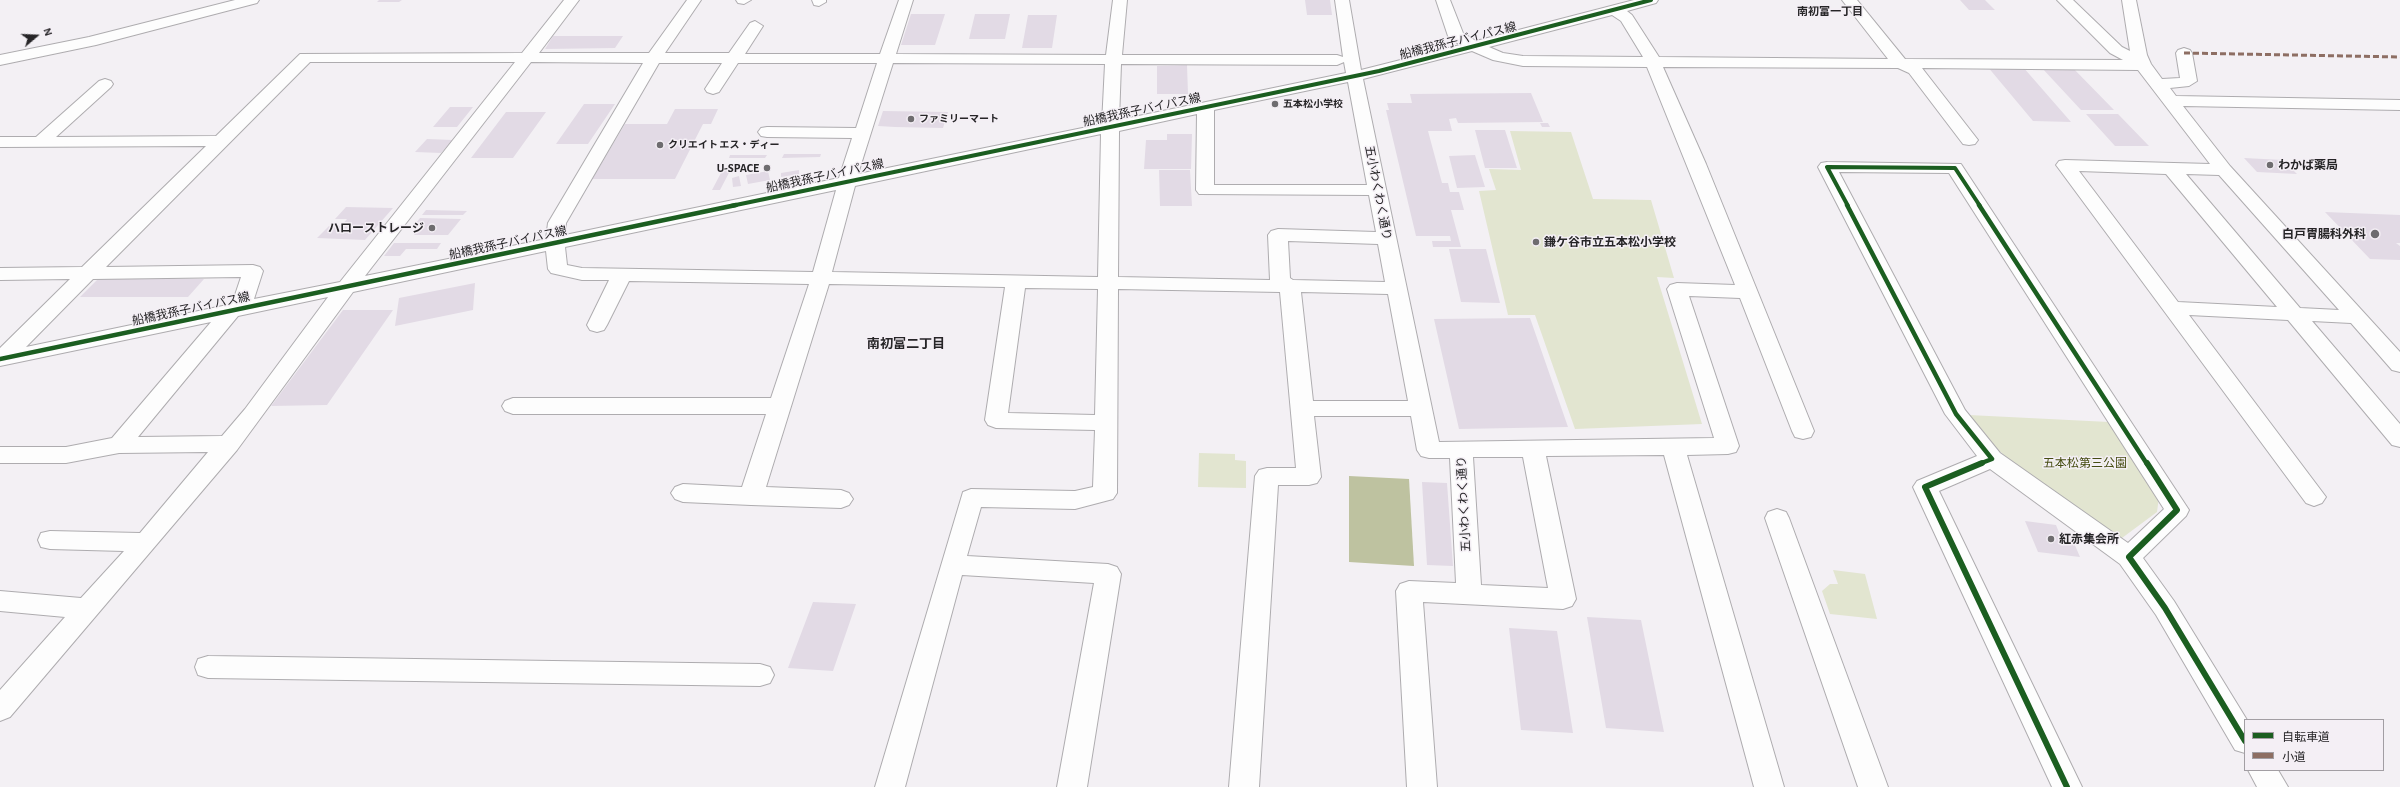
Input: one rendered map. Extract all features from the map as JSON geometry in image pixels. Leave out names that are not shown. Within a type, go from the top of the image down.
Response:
[{"type":"street","points":[[0,60],[90,42],[252,0]]},
{"type":"street","points":[[0,709],[146,542],[229,444],[253,414],[346,287],[572,0]]},
{"type":"street","points":[[694,0],[653,59],[557,223],[555,244],[558,269],[582,274],[1397,288]]},
{"type":"street","points":[[751,496],[821,278],[848,182],[906,0]]},
{"type":"street","points":[[890,787],[971,498],[1075,500],[1105,493],[1110,127],[1113,60],[1120,0]]},
{"type":"street","name":"五小わくわく通り","points":[[1342,0],[1377,190],[1429,450],[1461,450],[1469,594]]},
{"type":"street","points":[[1443,0],[1456,36],[1475,47],[1499,57],[1523,61],[2143,65]]},
{"type":"street","name":"船橋我孫子バイパス線","points":[[1,359],[1355,76],[1475,47],[1651,0]]},
{"type":"street","points":[[1849,0],[1900,63],[1915,70],[1969,140]]},
{"type":"street","points":[[2064,0],[2116,50],[2143,65]]},
{"type":"street","points":[[2129,0],[2139,55],[2143,65],[2224,170],[2400,365]]},
{"type":"street","points":[[1615,10],[1627,18],[1653,61],[1697,164],[1802,431]]},
{"type":"street","points":[[713,89],[755,26]]},
{"type":"street","points":[[2158,84],[2183,83],[2189,81],[2184,53]]},
{"type":"street","points":[[1,359],[306,57],[1337,60]]},
{"type":"street","points":[[40,142],[105,84]]},
{"type":"street","points":[[2172,101],[2400,105]]},
{"type":"street","points":[[1206,107],[1205,190],[1377,190]]},
{"type":"street","points":[[767,132],[863,133]]},
{"type":"street","points":[[0,142],[220,141]]},
{"type":"street","points":[[2224,170],[2065,165],[2314,497]]},
{"type":"street","points":[[2128,558],[2177,510],[1955,168],[1827,167],[1956,414],[1992,458],[2128,558],[2165,608],[2244,739]]},
{"type":"street","points":[[2171,168],[2400,439]]},
{"type":"street","points":[[1290,287],[1280,281],[1278,236],[1387,238]]},
{"type":"street","points":[[0,274],[252,271],[236,310],[119,445]]},
{"type":"street","points":[[597,325],[622,274]]},
{"type":"street","points":[[1016,282],[996,420],[1106,423]]},
{"type":"street","points":[[1244,787],[1266,476],[1309,476],[1290,287]]},
{"type":"street","points":[[1461,450],[1728,446],[1677,289],[1748,292]]},
{"type":"street","points":[[2173,308],[2356,317]]},
{"type":"street","points":[[513,406],[779,406]]},
{"type":"street","points":[[1302,409],[1420,408]]},
{"type":"street","points":[[0,455],[66,455],[119,445],[229,444]]},
{"type":"street","points":[[1673,447],[1768,787]]},
{"type":"street","points":[[1422,787],[1409,591],[1563,599],[1533,449]]},
{"type":"street","points":[[1992,458],[1925,487],[2067,787]]},
{"type":"street","points":[[683,493],[841,499]]},
{"type":"street","points":[[1777,518],[1873,787]]},
{"type":"street","points":[[50,540],[146,542]]},
{"type":"street","points":[[953,565],[1108,574],[1072,787]]},
{"type":"street","points":[[0,602],[87,609]]},
{"type":"street","points":[[208,667],[760,675]]},
{"type":"street","points":[[2263,771],[2273,787]]},
{"type":"green space","points":[[1510,131],[1571,132],[1593,199],[1651,200],[1674,278],[1657,277],[1702,424],[1575,429],[1535,315],[1508,315],[1479,191],[1496,190],[1489,169],[1521,170]]},
{"type":"green space","name":"五本松第三公園","points":[[1969,415],[2109,422],[2159,497],[2157,512],[2122,538],[2115,536],[2041,485],[2006,457],[1990,442]]},
{"type":"green space","points":[[1199,453],[1235,454],[1235,460],[1246,461],[1246,488],[1198,487]]},
{"type":"green space","points":[[1833,570],[1865,574],[1877,619],[1830,614],[1822,591],[1830,584],[1838,584]]},
{"type":"shaded area","points":[[1349,476],[1409,479],[1414,566],[1349,562]]},
{"type":"building","points":[[379,0],[402,0],[399,2],[377,2]]},
{"type":"building","points":[[1305,0],[1330,0],[1332,15],[1307,15]]},
{"type":"building","points":[[1960,0],[1985,0],[1995,10],[1969,10]]},
{"type":"building","points":[[911,14],[945,14],[935,45],[901,45]]},
{"type":"building","points":[[975,14],[1010,14],[1005,39],[969,39]]},
{"type":"building","points":[[1028,15],[1057,15],[1052,48],[1022,48]]},
{"type":"building","points":[[553,36],[623,36],[615,48],[545,49]]},
{"type":"building","points":[[1187,65],[1188,94],[1157,94],[1157,66]]},
{"type":"building","points":[[1987,66],[2023,67],[2071,122],[2033,121]]},
{"type":"building","points":[[2041,67],[2072,67],[2114,110],[2081,110]]},
{"type":"building","points":[[1531,93],[1543,122],[1458,123],[1456,118],[1449,119],[1452,131],[1428,131],[1442,183],[1448,183],[1450,192],[1459,192],[1464,210],[1451,210],[1461,247],[1433,247],[1432,241],[1451,241],[1450,236],[1416,236],[1386,110],[1389,110],[1387,103],[1412,103],[1410,94]]},
{"type":"building","points":[[584,104],[615,104],[588,144],[556,144]]},
{"type":"building","points":[[450,107],[473,107],[457,127],[433,127]]},
{"type":"building","points":[[675,109],[718,109],[711,124],[703,124],[675,179],[592,179],[625,124],[667,124]]},
{"type":"building","points":[[883,111],[948,112],[943,128],[878,126]]},
{"type":"building","points":[[506,112],[546,112],[513,158],[471,158]]},
{"type":"building","points":[[2086,114],[2118,114],[2149,146],[2115,146]]},
{"type":"building","points":[[1540,123],[1548,123],[1550,127],[1542,127]]},
{"type":"building","points":[[1475,130],[1505,130],[1517,168],[1485,168]]},
{"type":"building","points":[[1167,134],[1192,134],[1191,169],[1144,169],[1146,140],[1167,140]]},
{"type":"building","points":[[427,139],[453,140],[441,153],[415,152]]},
{"type":"building","points":[[784,154],[821,154],[820,157],[782,158]]},
{"type":"building","points":[[730,155],[767,155],[765,158],[729,158]]},
{"type":"building","points":[[1475,155],[1485,187],[1457,188],[1449,156]]},
{"type":"building","points":[[2244,158],[2283,160],[2297,174],[2257,172]]},
{"type":"building","points":[[723,169],[731,169],[720,190],[712,190]]},
{"type":"building","points":[[799,170],[799,174],[781,177],[781,173]]},
{"type":"building","points":[[1159,170],[1190,170],[1192,206],[1160,206]]},
{"type":"building","points":[[768,171],[770,180],[748,184],[746,175]]},
{"type":"building","points":[[739,176],[741,186],[733,187],[732,178]]},
{"type":"building","points":[[346,207],[393,208],[365,240],[317,238],[329,226],[341,226],[347,219],[335,219]]},
{"type":"building","points":[[426,210],[467,211],[463,215],[422,215]]},
{"type":"building","points":[[2325,212],[2400,215],[2400,243],[2396,243],[2400,246],[2400,260],[2370,259]]},
{"type":"building","points":[[420,218],[461,219],[448,235],[414,235],[423,223],[416,223]]},
{"type":"building","points":[[394,243],[441,243],[437,249],[406,249],[400,256],[384,256]]},
{"type":"building","points":[[1449,249],[1486,249],[1500,303],[1461,302]]},
{"type":"building","points":[[98,279],[204,279],[188,297],[80,297]]},
{"type":"building","points":[[475,283],[473,310],[395,326],[399,298]]},
{"type":"building","points":[[343,310],[393,310],[327,405],[271,406]]},
{"type":"building","points":[[1530,318],[1568,427],[1459,429],[1434,319]]},
{"type":"building","points":[[1422,482],[1447,483],[1453,566],[1427,565]]},
{"type":"building","points":[[2025,521],[2056,525],[2060,535],[2071,536],[2080,557],[2038,552]]},
{"type":"building","points":[[813,602],[856,604],[833,671],[788,668]]},
{"type":"building","points":[[1587,617],[1641,620],[1664,732],[1606,728]]},
{"type":"building","points":[[1509,628],[1557,631],[1573,733],[1521,730]]},
{"type":"marked path","points":[[2184,53],[2400,57]]},
{"type":"cycle path","points":[[0,359],[1379,71],[1651,0]]},
{"type":"cycle path","points":[[2067,787],[1925,487],[1992,459],[1956,414],[1827,167],[1955,168],[2177,510],[2129,557],[2165,608],[2244,739]]},
{"type":"place","name":"五本松小学校","points":[[1275,104]]},
{"type":"place","name":"ファミリーマート","points":[[911,119]]},
{"type":"place","name":"クリエイト エス・ディー","points":[[660,145]]},
{"type":"place","name":"わかば薬局","points":[[2270,165]]},
{"type":"place","name":"U-SPACE","points":[[767,168]]},
{"type":"place","name":"ハローストレージ","points":[[432,228]]},
{"type":"place","name":"白戸胃腸科外科","points":[[2375,234]]},
{"type":"place","name":"鎌ケ谷市立五本松小学校","points":[[1536,242]]},
{"type":"place","name":"紅赤集会所","points":[[2051,539]]},
{"type":"district","name":"南初富一丁目","points":[[1830,12]]},
{"type":"district","name":"南初富二丁目","points":[[906,344]]}]
